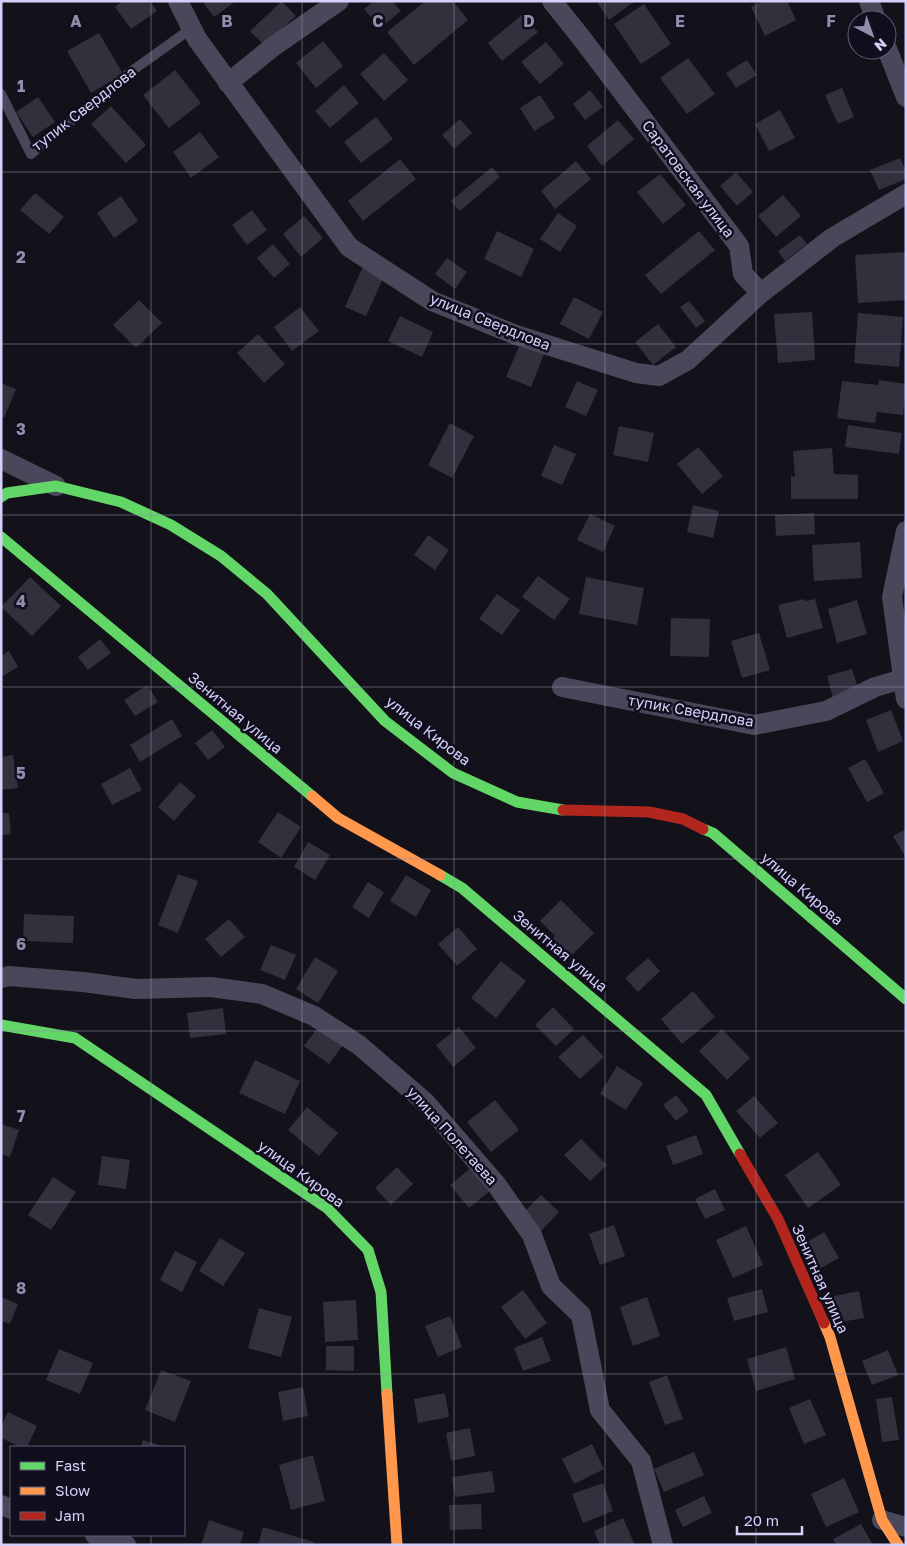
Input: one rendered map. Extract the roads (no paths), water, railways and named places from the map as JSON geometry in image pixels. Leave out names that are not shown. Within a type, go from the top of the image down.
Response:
[{"type":"main road","name":"улица Кирова","points":[[1,497],[7,493],[56,486],[121,502],[171,524],[221,556],[267,594],[385,721],[453,773],[517,802],[566,810],[649,812],[683,820],[714,834],[906,999]]},
{"type":"main road","name":"Зенитная улица","points":[[1,537],[338,818],[462,888],[706,1094],[778,1219],[830,1337],[882,1520],[898,1545]]},
{"type":"main road","name":"улица Кирова","points":[[1,1025],[75,1038],[327,1208],[368,1250],[382,1292],[397,1545]]},
{"type":"street","name":"улица Свердлова","points":[[178,1],[197,39],[349,247],[432,301],[516,335],[636,373],[659,376],[688,360],[761,293]]},
{"type":"street","points":[[228,82],[274,46],[339,1]]},
{"type":"street","name":"Саратовская улица","points":[[552,1],[740,246],[743,274],[761,293]]},
{"type":"street","points":[[892,60],[906,97]]},
{"type":"street","points":[[761,293],[832,238],[906,194]]},
{"type":"street","points":[[1,459],[56,486]]},
{"type":"street","points":[[906,531],[892,597],[906,699]]},
{"type":"street","name":"тупик Свердлова","points":[[562,687],[754,725],[826,711],[875,687],[903,679]]},
{"type":"street","name":"улица Полетаева","points":[[1,978],[10,976],[83,982],[136,989],[211,987],[262,994],[314,1016],[359,1045],[425,1102],[496,1184],[532,1235],[551,1286],[581,1315],[600,1410],[641,1461],[663,1545]]},
{"type":"street","points":[[882,1520],[906,1527]]},
{"type":"street","points":[[98,1536],[126,1545]]},
{"type":"lane","name":"тупик Свердлова","points":[[1,94],[31,154],[128,73],[192,28]]}]
